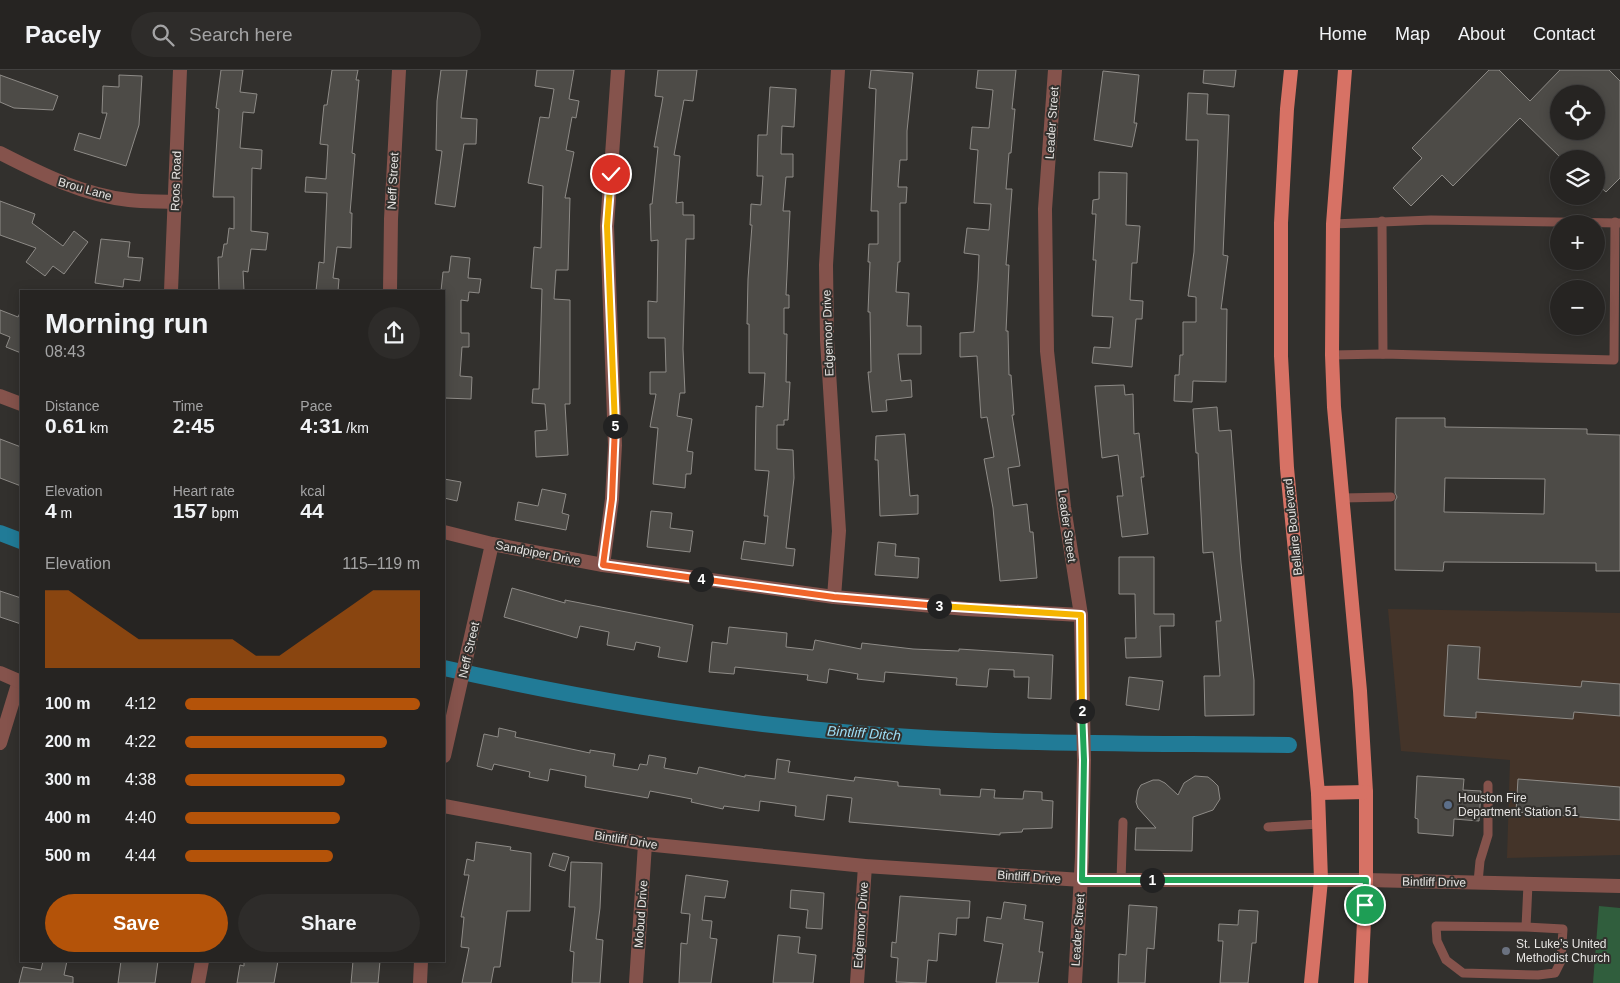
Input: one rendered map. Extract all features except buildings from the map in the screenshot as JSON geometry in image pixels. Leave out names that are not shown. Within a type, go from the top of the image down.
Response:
[{"type":"main road","name":"Bellaire Boulevard","points":[[1291,70],[1281,222],[1281,356],[1286,468],[1318,793],[1321,880],[1311,983]]},
{"type":"main road","points":[[1345,70],[1333,224],[1332,355],[1334,407],[1360,691],[1366,792],[1366,880],[1361,983]]},
{"type":"main road","points":[[1318,793],[1366,792]]},
{"type":"street","name":"Roos Road","points":[[171,290],[180,70]]},
{"type":"street","name":"Neff Street","points":[[390,290],[390,219],[399,70]]},
{"type":"street","points":[[603,565],[612,499],[615,445],[607,226],[618,70]]},
{"type":"street","name":"Edgemoor Drive","points":[[834,597],[839,532],[827,340],[826,265],[838,70]]},
{"type":"street","name":"Leader Street","points":[[1056,70],[1045,209],[1047,351],[1064,507],[1081,615],[1084,760],[1082,880],[1075,983]]},
{"type":"street","name":"Brou Lane","points":[[0,154],[57,182],[86,191],[129,200],[176,202]]},
{"type":"street","points":[[0,396],[20,404]]},
{"type":"street","name":"Sandpiper Drive","points":[[445,532],[492,544],[603,565],[834,597],[1081,615]]},
{"type":"street","name":"Neff Street","points":[[445,752],[468,657],[492,544]]},
{"type":"street","points":[[0,674],[20,681],[0,743]]},
{"type":"street","name":"Bintliff Drive","points":[[445,806],[645,844],[865,866],[1082,880],[1366,880],[1620,886]]},
{"type":"street","name":"Mobud Drive","points":[[636,983],[645,844]]},
{"type":"street","name":"Edgemoor Drive","points":[[856,983],[865,866]]},
{"type":"street","points":[[198,983],[202,962]]},
{"type":"street","points":[[420,983],[421,962]]},
{"type":"lane","points":[[1382,221],[1383,354]]},
{"type":"lane","points":[[1332,355],[1383,354],[1614,360],[1618,222],[1382,221],[1333,224]]},
{"type":"lane","points":[[1342,498],[1390,497]]},
{"type":"lane","points":[[1478,882],[1480,860],[1488,835],[1488,785]]},
{"type":"lane","points":[[1121,880],[1123,822]]},
{"type":"lane","points":[[1268,827],[1319,824]]},
{"type":"lane","points":[[1526,927],[1528,884]]},
{"type":"lane","points":[[1436,926],[1526,927],[1562,929],[1560,960],[1555,973],[1538,975],[1464,973],[1446,960],[1437,941],[1436,926]]},
{"type":"shaded area","points":[[1388,609],[1620,613],[1620,855],[1507,858],[1510,760],[1401,751]]},
{"type":"green space","points":[[1599,906],[1620,908],[1620,983],[1593,983]]},
{"type":"waterway","name":"Bintliff Ditch","points":[[0,533],[20,541]]},
{"type":"waterway","name":"Bintliff Ditch","points":[[445,668],[647,708],[699,716],[853,733],[1016,742],[1289,745]]},
{"type":"place","name":"Houston Fire Department Station 51","points":[[1448,805]]},
{"type":"place","name":"St. Luke’s United Methodist Church","points":[[1506,951]]},
{"type":"route","points":[[611,174],[607,226],[615,445],[612,499],[603,565],[834,597],[1081,615],[1084,760],[1082,880],[1366,880],[1365,905]]}]
